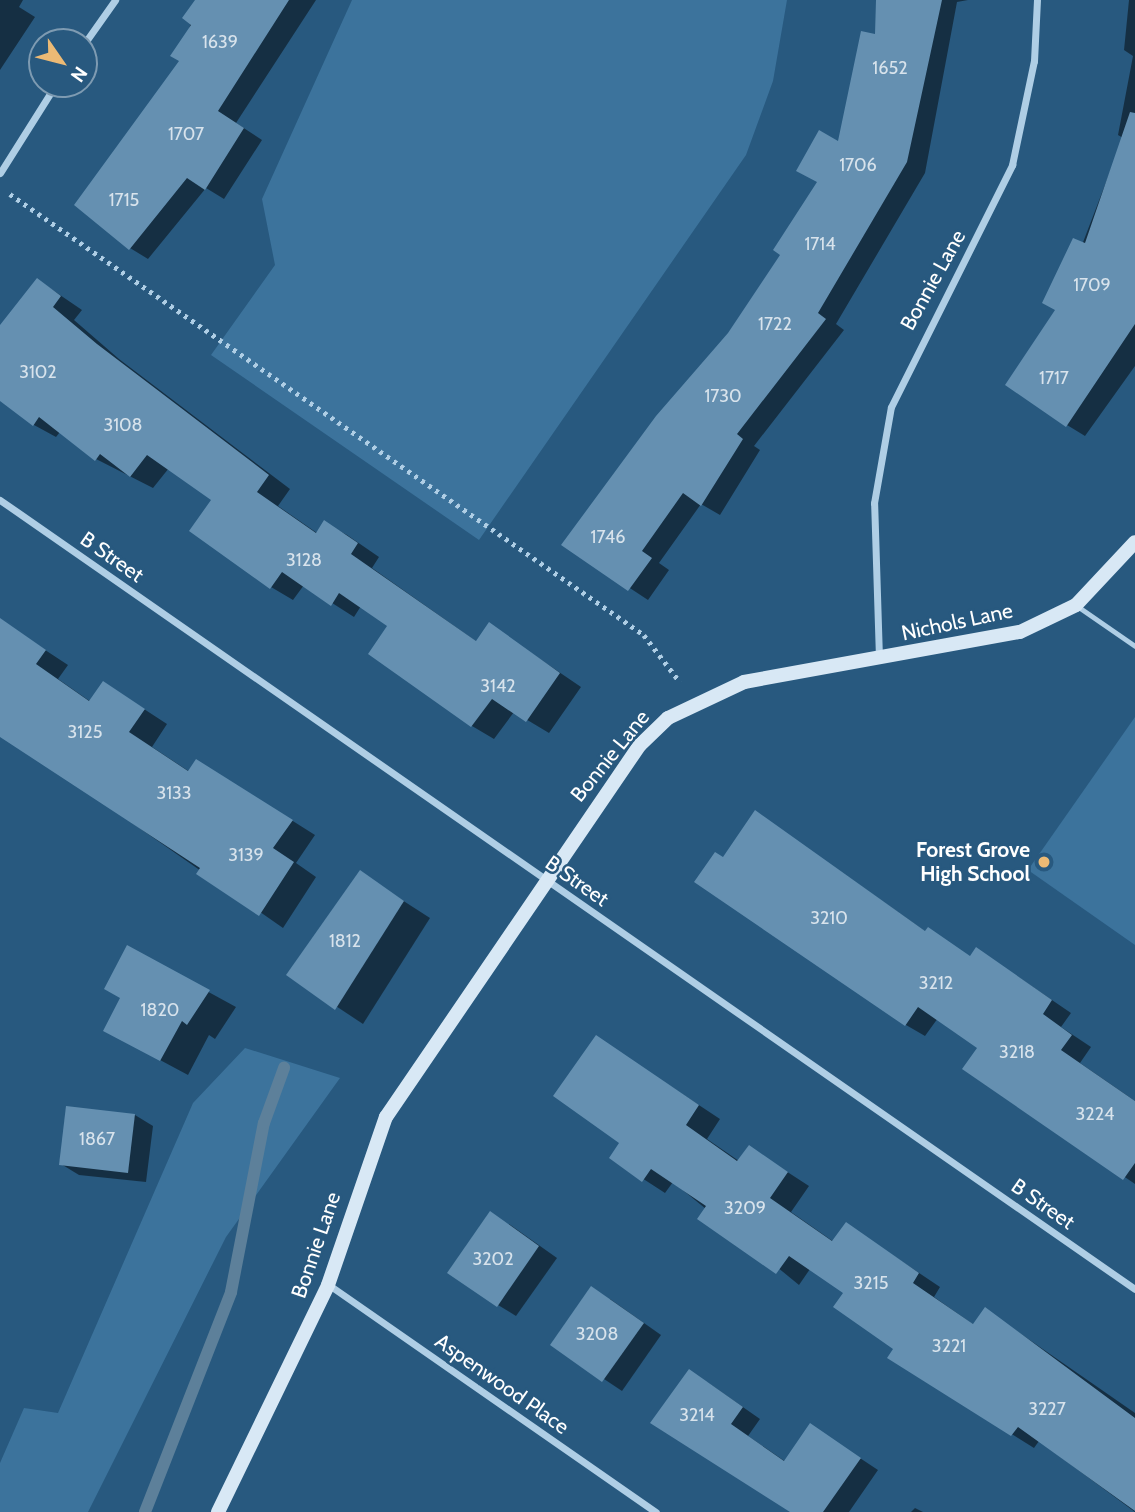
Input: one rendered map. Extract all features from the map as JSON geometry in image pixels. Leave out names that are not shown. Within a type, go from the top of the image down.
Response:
[{"type":"street","points":[[95,28],[115,0]]},
{"type":"street","name":"Bonnie Lane","points":[[218,1512],[328,1285],[386,1117],[640,746],[696,702],[744,682],[879,658],[874,503],[891,407],[1012,165],[1034,61],[1037,0]]},
{"type":"street","points":[[0,173],[47,98]]},
{"type":"street","name":"B Street","points":[[0,500],[1135,1289]]},
{"type":"street","name":"Nichols Lane","points":[[879,658],[984,642],[1076,606],[1135,542]]},
{"type":"street","name":"Aspenwood Place","points":[[328,1285],[656,1512]]},
{"type":"lane","points":[[1076,606],[1135,646]]},
{"type":"path","points":[[0,188],[644,635],[696,702]]},
{"type":"shaded area","points":[[352,0],[787,0],[773,81],[746,155],[479,540],[211,355],[275,265],[262,199]]},
{"type":"shaded area","points":[[1135,717],[1135,945],[1028,870]]},
{"type":"shaded area","points":[[245,1048],[340,1078],[226,1237],[88,1512],[0,1512],[0,1463],[24,1408],[58,1413],[193,1103]]},
{"type":"building","points":[[195,0],[289,0],[218,111],[244,128],[205,190],[187,178],[129,250],[74,205],[179,61],[170,56],[191,25],[182,18]]},
{"type":"building","points":[[876,0],[942,0],[907,162],[818,313],[826,319],[737,434],[743,439],[701,506],[683,493],[642,551],[652,558],[628,591],[561,545],[656,416],[728,333],[780,255],[773,250],[817,182],[796,171],[819,130],[838,141],[861,31],[875,34]]},
{"type":"building","points":[[1130,112],[1135,113],[1135,324],[1066,427],[1005,385],[1055,310],[1042,303],[1073,238],[1085,243]]},
{"type":"building","points":[[37,278],[61,296],[53,307],[97,344],[269,475],[257,492],[316,533],[324,520],[358,543],[351,554],[476,641],[489,622],[560,673],[526,722],[492,699],[471,727],[368,654],[387,626],[339,593],[331,606],[282,572],[270,589],[189,531],[211,500],[147,455],[130,477],[100,454],[95,461],[39,417],[33,426],[0,401],[0,325]]},
{"type":"building","points":[[0,618],[46,650],[36,664],[89,701],[103,681],[145,709],[129,732],[188,771],[196,759],[293,820],[273,848],[294,862],[259,916],[196,874],[200,868],[0,737]]},
{"type":"building","points":[[755,810],[925,931],[928,927],[970,956],[976,947],[1052,1000],[1043,1014],[1072,1035],[1061,1050],[1135,1101],[1135,1163],[1123,1180],[962,1069],[977,1048],[918,1007],[905,1026],[694,882],[715,852],[723,857]]},
{"type":"building","points":[[360,870],[404,901],[335,1010],[286,975]]},
{"type":"building","points":[[127,945],[210,990],[187,1025],[182,1021],[160,1061],[103,1031],[120,998],[104,989]]},
{"type":"building","points":[[596,1035],[699,1105],[686,1125],[737,1161],[749,1145],[788,1172],[770,1198],[832,1241],[846,1222],[919,1273],[913,1283],[973,1324],[985,1307],[1135,1418],[1135,1511],[1018,1427],[1011,1436],[887,1358],[893,1349],[833,1307],[843,1293],[789,1256],[776,1274],[697,1219],[706,1206],[651,1169],[642,1182],[609,1158],[619,1143],[553,1096]]},
{"type":"building","points":[[66,1106],[135,1114],[128,1173],[59,1165]]},
{"type":"building","points":[[490,1211],[539,1246],[497,1307],[447,1273]]},
{"type":"building","points":[[591,1286],[644,1323],[602,1382],[550,1345]]},
{"type":"building","points":[[689,1369],[743,1407],[731,1424],[784,1461],[810,1423],[861,1458],[823,1512],[790,1512],[650,1423]]},
{"type":"waterway","points":[[145,1512],[231,1292],[264,1123],[284,1068]]},
{"type":"place","name":"Forest Grove High School","points":[[1044,862]]}]
